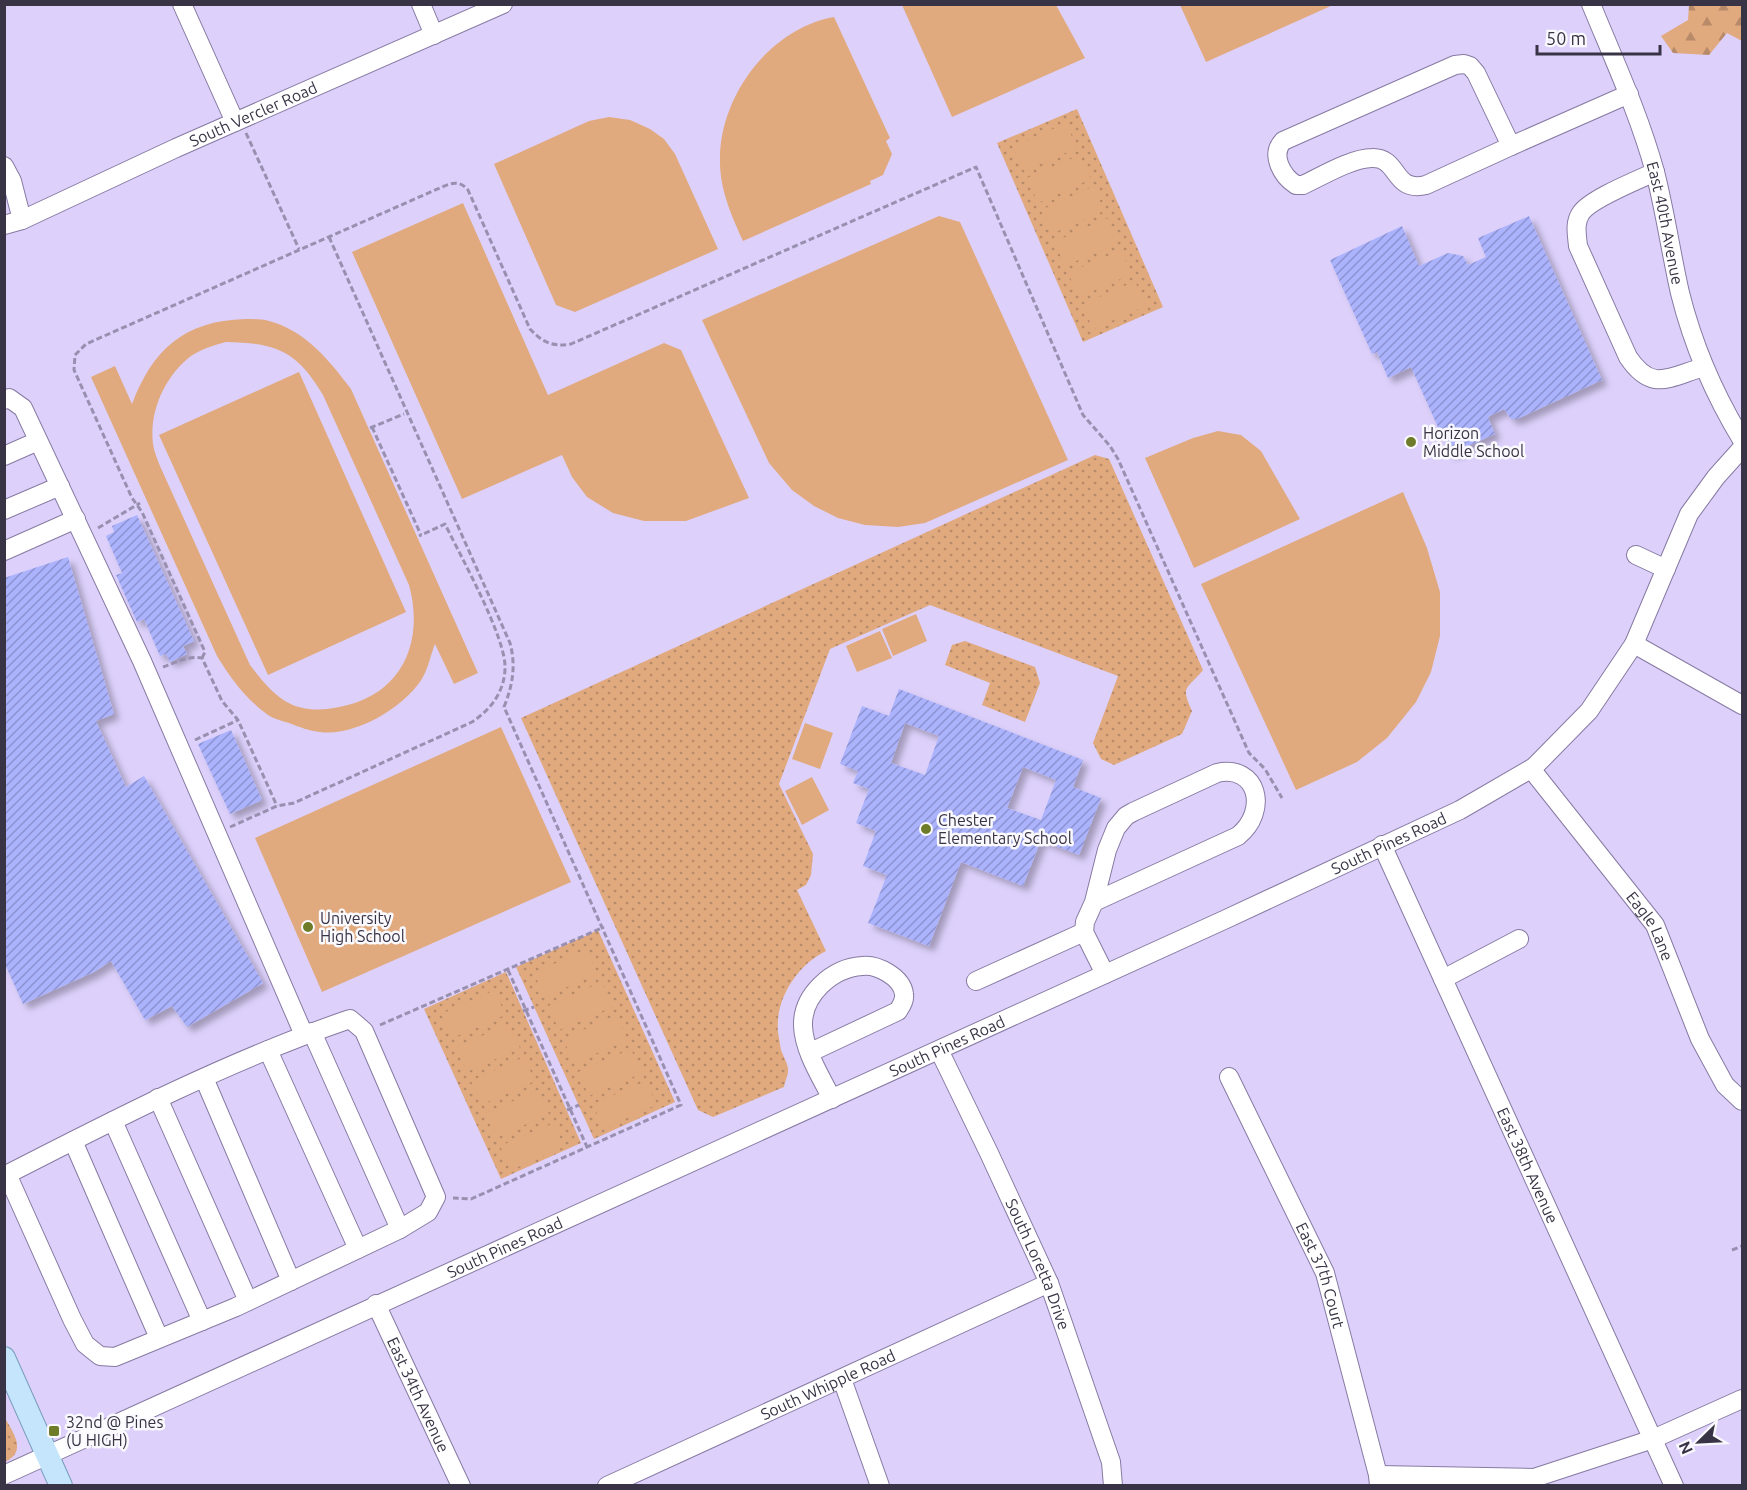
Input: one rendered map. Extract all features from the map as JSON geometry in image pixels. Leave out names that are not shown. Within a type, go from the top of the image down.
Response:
[{"type":"main road","points":[[4,1358],[61,1485]]},
{"type":"street","points":[[182,4],[238,121]]},
{"type":"street","points":[[421,4],[434,35]]},
{"type":"street","name":"South Vercler Road","points":[[13,222],[503,4]]},
{"type":"street","name":"East 40th Avenue","points":[[1592,4],[1629,94],[1655,172],[1681,295],[1704,367],[1723,408],[1743,440]]},
{"type":"street","points":[[1511,146],[1476,73],[1470,66],[1464,64],[1455,65],[1283,141],[1277,154],[1284,173],[1296,185],[1303,185],[1349,164],[1372,158],[1383,160],[1393,168],[1404,183],[1415,187],[1425,185],[1629,94]]},
{"type":"street","points":[[4,166],[12,181],[13,222]]},
{"type":"street","points":[[1655,172],[1591,204],[1580,214],[1576,227],[1578,246],[1628,357],[1637,371],[1648,379],[1661,380],[1704,367]]},
{"type":"street","points":[[4,400],[9,398],[23,408],[142,661],[308,1034],[400,1229]]},
{"type":"street","points":[[4,456],[38,441]]},
{"type":"street","name":"South Pines Road","points":[[4,1475],[376,1304],[832,1099],[1460,810],[1534,767],[1589,711],[1634,644],[1689,514],[1716,477],[1743,448]]},
{"type":"street","points":[[4,510],[60,486]]},
{"type":"street","points":[[4,551],[79,527]]},
{"type":"street","points":[[1636,555],[1666,569]]},
{"type":"street","points":[[1634,644],[1743,705]]},
{"type":"street","name":"Eagle Lane","points":[[1534,767],[1532,770],[1655,925],[1700,1039],[1725,1085],[1743,1101]]},
{"type":"street","points":[[1094,902],[1238,836],[1247,828],[1256,813],[1256,797],[1250,783],[1246,778],[1230,772],[1217,773],[1126,816],[1116,828],[1099,876],[1094,902],[1085,922],[1084,932],[1105,974]]},
{"type":"street","name":"East 38th Avenue","points":[[1382,845],[1674,1485]]},
{"type":"street","points":[[976,981],[1084,932]]},
{"type":"street","points":[[1443,979],[1519,939]]},
{"type":"street","points":[[810,1052],[898,1011],[904,994],[901,986],[883,971],[864,965],[841,971],[829,978],[808,1000],[803,1016],[803,1028],[810,1052],[832,1099]]},
{"type":"street","points":[[350,1019],[364,1031],[436,1197],[428,1212],[400,1229],[248,1301],[115,1357],[100,1356],[85,1344],[72,1320],[6,1175],[158,1098],[308,1034],[350,1019]]},
{"type":"street","points":[[268,1050],[358,1249]]},
{"type":"street","name":"South Loretta Drive","points":[[939,1050],[1049,1283],[1111,1462],[1113,1485]]},
{"type":"street","name":"East 37th Court","points":[[1229,1077],[1325,1273],[1378,1480]]},
{"type":"street","points":[[204,1078],[291,1281]]},
{"type":"street","points":[[158,1098],[248,1301]]},
{"type":"street","points":[[113,1121],[202,1321]]},
{"type":"street","points":[[73,1141],[159,1338]]},
{"type":"street","name":"South Whipple Road","points":[[606,1485],[1049,1283]]},
{"type":"street","name":"East 34th Avenue","points":[[376,1304],[461,1485]]},
{"type":"street","points":[[842,1379],[880,1485]]},
{"type":"street","points":[[1378,1480],[1534,1478],[1653,1439],[1743,1399]]},
{"type":"path","points":[[238,121],[299,249]]},
{"type":"path","points":[[202,658],[205,652],[142,512],[135,505],[74,370],[75,355],[86,344],[442,186],[458,183],[468,190],[530,329],[545,342],[561,346],[571,344],[975,167],[1083,415],[1110,446],[1118,459],[1249,753],[1265,769],[1282,798]]},
{"type":"path","points":[[329,237],[510,643],[514,671],[512,685],[504,707],[604,927],[681,1105],[471,1199],[436,1197]]},
{"type":"path","points":[[217,832],[277,806],[294,803],[472,722],[485,713],[494,702],[502,685],[506,668],[503,652],[445,524],[420,535],[371,427],[404,414]]},
{"type":"path","points":[[79,527],[104,525],[140,502]]},
{"type":"path","points":[[166,666],[172,666],[194,656],[202,658]]},
{"type":"path","points":[[202,658],[222,701],[238,720],[277,806]]},
{"type":"path","points":[[180,747],[238,720]]},
{"type":"path","points":[[364,1031],[431,1004],[604,927]]},
{"type":"path","points":[[508,970],[524,1011],[587,1147]]},
{"type":"path","points":[[524,1011],[534,1007]]},
{"type":"path","points":[[568,1109],[579,1105]]},
{"type":"path","points":[[1732,1250],[1743,1246]]},
{"type":"green space","points":[[902,5],[1056,5],[1085,58],[952,117]]},
{"type":"green space","points":[[1180,5],[1333,5],[1206,62]]},
{"type":"green space","points":[[1689,5],[1742,5],[1742,41],[1727,33],[1709,55],[1673,53],[1661,36],[1688,20]]},
{"type":"green space","points":[[834,17],[890,138],[886,141],[892,154],[883,175],[870,181],[871,184],[743,241],[721,179],[720,157],[729,110],[740,88],[754,68],[771,50],[790,35],[811,24]]},
{"type":"green space","points":[[1077,109],[1163,307],[1083,342],[997,143]]},
{"type":"green space","points":[[609,117],[630,120],[650,129],[664,139],[675,154],[718,249],[575,312],[556,305],[494,164],[589,121]]},
{"type":"green space","points":[[1066,123],[1077,148],[1024,171],[1013,147]]},
{"type":"green space","points":[[1080,155],[1091,179],[1038,203],[1027,178]]},
{"type":"green space","points":[[1094,186],[1104,211],[1051,234],[1041,210]]},
{"type":"green space","points":[[463,203],[548,395],[664,343],[681,350],[749,498],[686,521],[644,521],[613,513],[587,497],[572,477],[562,455],[462,499],[352,252]]},
{"type":"green space","points":[[939,216],[960,222],[1068,460],[925,523],[898,527],[865,525],[838,518],[814,506],[792,490],[769,463],[702,320]]},
{"type":"green space","points":[[1108,218],[1118,243],[1065,266],[1054,242]]},
{"type":"green space","points":[[1121,250],[1132,274],[1079,297],[1068,273]]},
{"type":"green space","points":[[1135,281],[1146,306],[1093,329],[1082,305]]},
{"type":"green space","points":[[263,320],[294,332],[325,357],[351,389],[478,673],[454,684],[435,644],[424,675],[406,698],[393,708],[349,730],[320,732],[270,716],[246,695],[228,673],[217,656],[91,377],[115,366],[132,404],[140,385],[161,353],[188,332],[223,321]],"holes":[[[226,342],[243,343],[283,352],[304,368],[313,380],[323,395],[409,585],[414,627],[403,664],[393,679],[360,701],[332,708],[305,708],[285,701],[262,680],[250,665],[156,455],[152,432],[156,407],[166,384],[182,364],[204,349]]]},
{"type":"green space","points":[[299,372],[406,612],[268,675],[159,435]]},
{"type":"green space","points":[[1218,431],[1241,435],[1261,451],[1300,519],[1194,568],[1145,458],[1193,438]]},
{"type":"green space","points":[[1095,455],[1109,459],[1203,670],[1187,688],[1186,696],[1192,711],[1182,734],[1114,765],[1101,759],[1093,743],[1118,676],[930,605],[830,649],[779,784],[813,854],[811,875],[806,885],[797,890],[826,951],[815,957],[797,974],[780,1007],[778,1032],[788,1070],[784,1087],[713,1117],[698,1110],[521,718]]},
{"type":"green space","points":[[1403,492],[1427,548],[1440,592],[1440,636],[1431,672],[1416,702],[1387,738],[1357,762],[1296,790],[1201,584]]},
{"type":"green space","points":[[916,614],[927,641],[893,656],[882,629]]},
{"type":"green space","points":[[880,631],[892,658],[857,672],[846,646]]},
{"type":"green space","points":[[965,641],[1035,667],[1040,683],[1025,722],[982,705],[990,683],[945,665],[952,645]]},
{"type":"green space","points":[[805,723],[833,733],[820,769],[792,759]]},
{"type":"green space","points":[[501,727],[571,882],[322,992],[255,838]]},
{"type":"green space","points":[[812,777],[829,810],[802,825],[785,791]]},
{"type":"green space","points":[[598,930],[675,1102],[594,1139],[516,967]]},
{"type":"green space","points":[[587,949],[597,974],[544,997],[534,973]]},
{"type":"green space","points":[[506,972],[581,1143],[501,1179],[424,1009]]},
{"type":"green space","points":[[602,982],[612,1007],[559,1030],[548,1006]]},
{"type":"green space","points":[[495,990],[505,1015],[452,1038],[441,1014]]},
{"type":"green space","points":[[616,1015],[627,1040],[574,1063],[563,1039]]},
{"type":"green space","points":[[509,1024],[520,1048],[467,1072],[456,1047]]},
{"type":"green space","points":[[631,1049],[642,1073],[589,1096],[578,1072]]},
{"type":"green space","points":[[524,1057],[535,1081],[481,1105],[471,1081]]},
{"type":"green space","points":[[646,1081],[656,1105],[603,1129],[593,1104]]},
{"type":"green space","points":[[539,1090],[549,1114],[496,1138],[485,1113]]},
{"type":"green space","points":[[554,1123],[564,1147],[511,1170],[500,1146]]},
{"type":"green space","points":[[4,1416],[14,1435],[17,1447],[12,1458],[5,1462]]},
{"type":"building","points":[[1529,216],[1602,380],[1517,419],[1511,419],[1504,409],[1488,417],[1495,434],[1450,454],[1411,367],[1388,378],[1377,352],[1372,354],[1330,260],[1402,226],[1419,266],[1448,253],[1463,256],[1468,265],[1486,257],[1478,238]]},
{"type":"building","points":[[137,515],[194,641],[183,646],[187,654],[170,662],[166,654],[160,656],[144,619],[137,622],[116,575],[122,573],[106,536],[114,532],[112,526]]},
{"type":"building","points":[[68,557],[114,714],[96,721],[126,787],[144,776],[263,983],[187,1027],[172,1006],[145,1020],[111,961],[94,972],[23,1004],[4,962],[4,578]]},
{"type":"building","points":[[899,689],[1083,760],[1073,787],[1101,798],[1079,855],[1041,840],[1023,886],[961,862],[929,946],[868,923],[887,875],[863,866],[876,831],[856,823],[869,789],[853,783],[858,771],[840,764],[862,706],[889,716]],"holes":[[[905,723],[939,736],[925,775],[891,763]],[[1023,767],[1056,780],[1041,820],[1007,808]]]},
{"type":"building","points":[[231,730],[262,800],[230,814],[198,744]]},
{"type":"place","name":"Horizon Middle School","points":[[1411,442]]},
{"type":"place","name":"Chester Elementary School","points":[[926,829]]},
{"type":"place","name":"University High School","points":[[308,927]]},
{"type":"place","name":"32nd @ Pines (U HIGH)","points":[[54,1431]]}]
